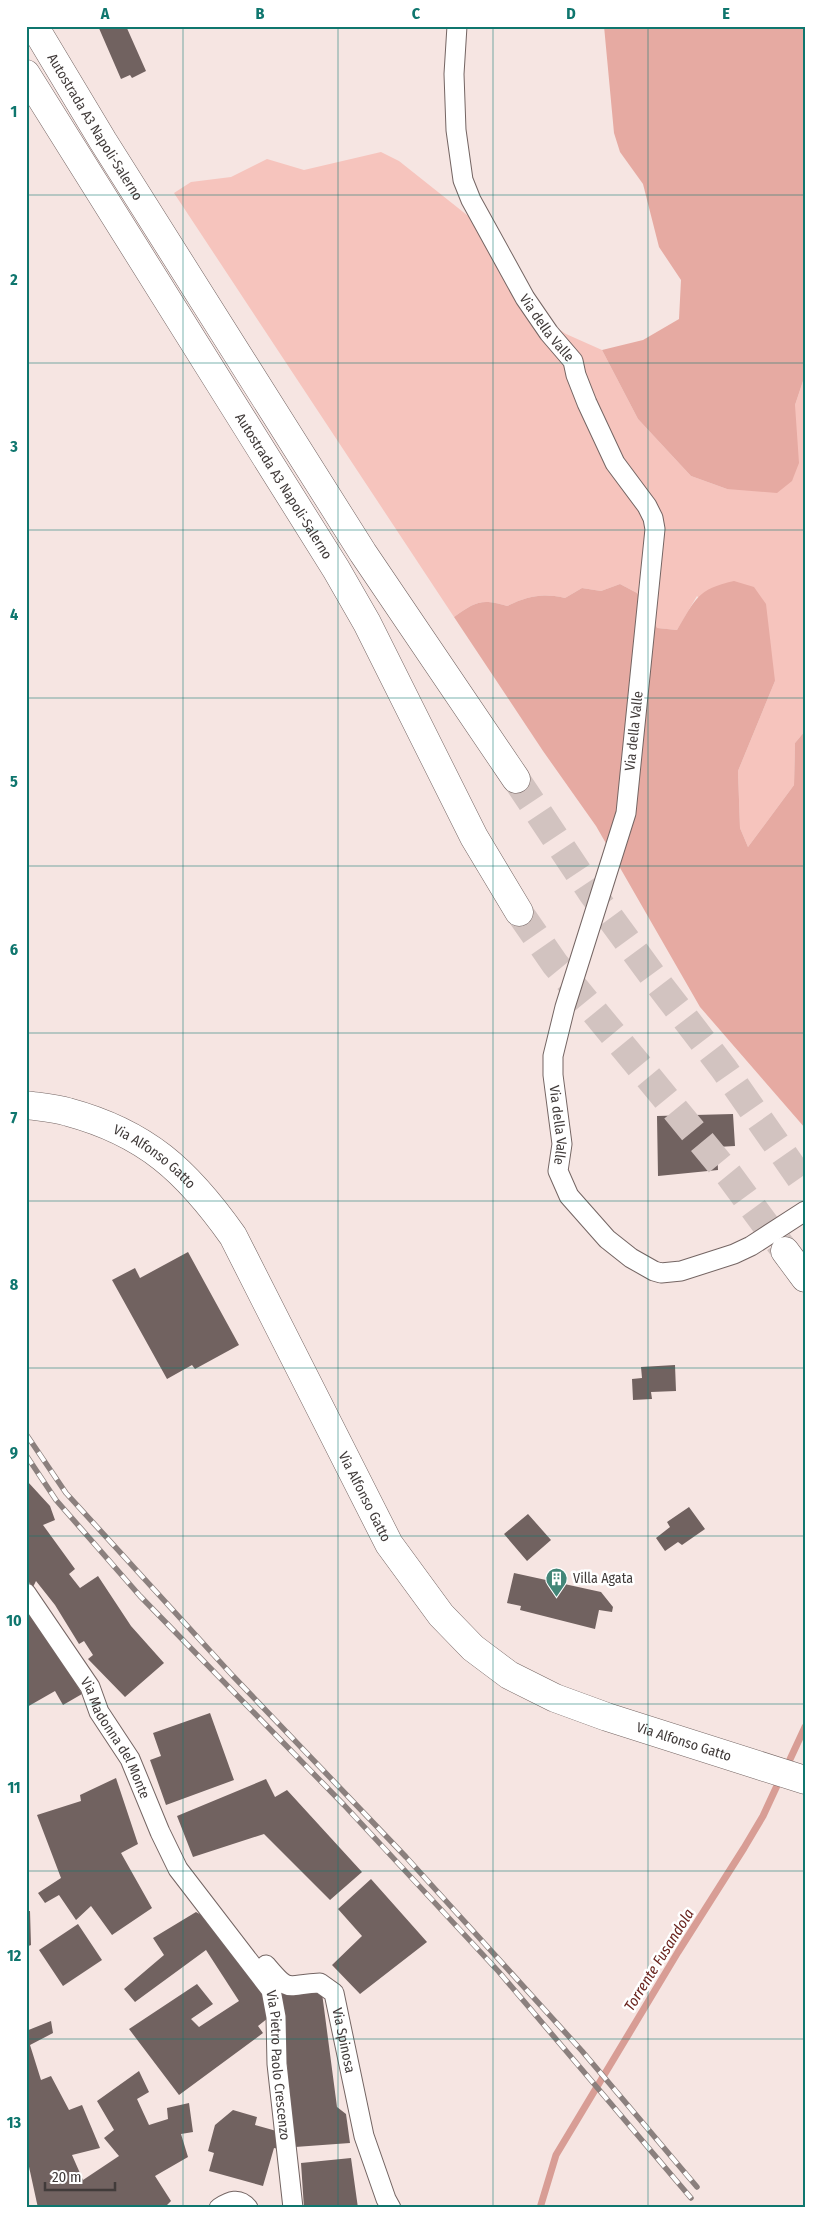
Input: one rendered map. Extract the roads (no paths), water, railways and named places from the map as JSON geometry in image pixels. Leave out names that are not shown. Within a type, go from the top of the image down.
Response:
[{"type":"main road","name":"Autostrada A3 Napoli-Salerno","points":[[34,26],[103,141],[363,553],[516,779]]},
{"type":"main road","name":"Autostrada A3 Napoli-Salerno","points":[[26,74],[336,569],[366,623],[474,837],[519,912]]},
{"type":"main road","name":"Via Alfonso Gatto","points":[[26,1105],[66,1111],[110,1125],[150,1147],[184,1175],[208,1200],[232,1236],[380,1528],[409,1574],[440,1616],[473,1648],[509,1675],[555,1698],[607,1717],[805,1780]]},
{"type":"main road","points":[[785,1251],[805,1278]]},
{"type":"street","name":"Via della Valle","points":[[457,26],[454,74],[456,130],[463,180],[471,200],[524,298],[549,333],[574,361],[576,375],[587,403],[615,463],[647,506],[653,518],[655,529],[626,813],[565,1007],[553,1056],[553,1075],[562,1144],[558,1172],[570,1196],[607,1239],[631,1258],[661,1273],[681,1271],[734,1254],[751,1246],[805,1211]]},
{"type":"street","name":"Via Madonna del Monte","points":[[26,1593],[90,1687],[99,1712],[130,1759],[160,1832],[178,1869],[194,1889]]},
{"type":"street","name":"Via Pietro Paolo Crescenzo","points":[[194,1889],[272,1990],[276,2017],[277,2064],[293,2208]]},
{"type":"street","name":"Via Spinosa","points":[[194,1889],[209,1895],[282,1984],[293,1987],[320,1982],[334,1993],[364,2136],[391,2208]]},
{"type":"street","points":[[219,2208],[235,2200],[243,2202],[248,2208]]},
{"type":"waterway","name":"Torrente Fusandola","points":[[786,1768],[805,1727]]},
{"type":"waterway","name":"Torrente Fusandola","points":[[540,2208],[556,2155],[678,1952],[744,1848],[763,1816],[781,1777]]},
{"type":"tunnel","points":[[516,779],[592,893],[724,1069],[805,1185]]},
{"type":"tunnel","points":[[519,912],[555,964],[729,1175],[785,1251]]},
{"type":"railway","points":[[26,1434],[66,1493],[233,1676],[406,1857],[582,2051],[697,2187]]},
{"type":"railway","points":[[26,1455],[56,1500],[140,1596],[344,1805],[499,1972],[691,2198]]},
{"type":"place","name":"Villa Agata","points":[[557,1597]]}]
